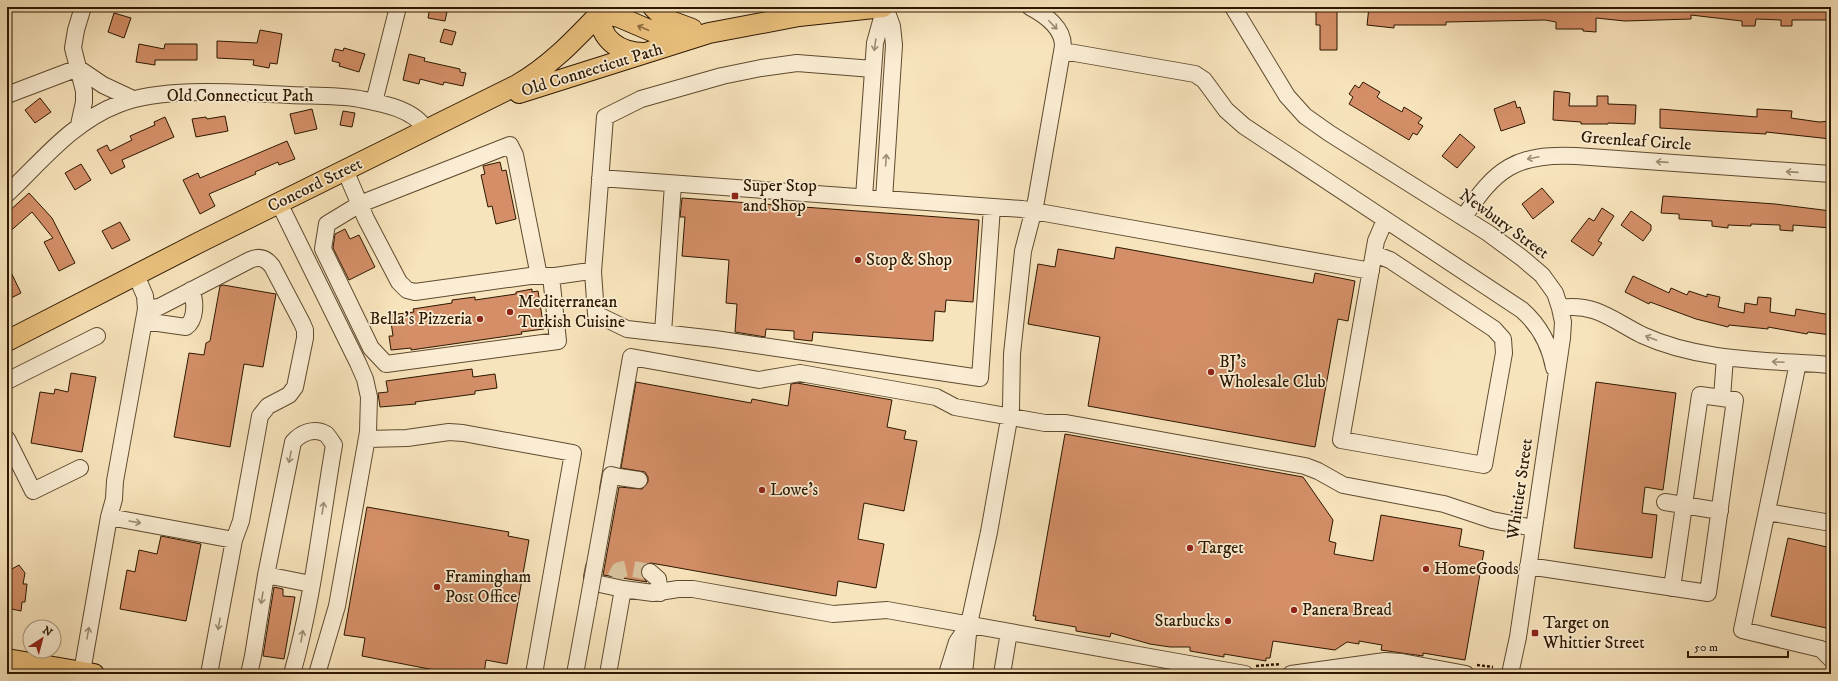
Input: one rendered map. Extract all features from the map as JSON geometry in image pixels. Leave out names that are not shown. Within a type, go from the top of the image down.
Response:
[{"type":"main road","points":[[653,7],[660,15],[674,23],[709,33]]},
{"type":"main road","name":"Old Connecticut Path","points":[[475,106],[709,33],[799,16],[885,7]]},
{"type":"main road","points":[[603,10],[602,29],[609,41],[624,50],[644,53]]},
{"type":"main road","name":"Old Connecticut Path","points":[[603,10],[648,30],[660,33],[709,33]]},
{"type":"main road","name":"Concord Street","points":[[7,341],[279,203],[517,85],[543,68],[568,47],[603,10]]},
{"type":"main road","points":[[7,659],[88,673]]},
{"type":"street","points":[[79,125],[84,102],[82,80],[73,48],[76,30],[83,7]]},
{"type":"street","points":[[374,102],[398,7]]},
{"type":"street","points":[[864,197],[873,69],[877,34],[885,7]]},
{"type":"street","points":[[884,199],[894,50],[893,30],[885,7]]},
{"type":"street","points":[[964,674],[969,624],[989,532],[1010,416],[1012,399],[1012,354],[1020,268],[1024,242],[1033,211],[1063,50],[1063,38],[1059,31],[1049,20],[1030,7]]},
{"type":"street","name":"Newbury Street","points":[[1233,7],[1287,96],[1305,116],[1329,133],[1464,217],[1514,251],[1536,269],[1551,287],[1560,308]]},
{"type":"street","points":[[1063,50],[1199,76],[1206,82],[1226,110],[1238,122],[1529,316],[1539,328],[1547,343],[1554,367],[1555,383]]},
{"type":"street","points":[[873,69],[797,63],[761,68],[722,76],[641,99],[605,117],[593,272],[596,314],[627,329],[723,340],[980,378],[992,207]]},
{"type":"street","points":[[7,95],[78,68]]},
{"type":"street","points":[[78,68],[103,85],[133,99]]},
{"type":"street","name":"Old Connecticut Path","points":[[7,194],[55,146],[79,125],[107,109],[133,99],[173,94],[217,93],[349,98],[374,102],[415,117],[422,123],[426,130]]},
{"type":"street","points":[[510,145],[515,155],[545,276],[558,341],[386,364],[371,348],[323,249],[327,224],[360,204],[510,145]]},
{"type":"street","name":"Greenleaf Circle","points":[[1464,217],[1484,189],[1500,172],[1528,159],[1543,156],[1576,156],[1831,174]]},
{"type":"street","points":[[345,170],[360,204],[399,282],[407,290],[418,292],[545,276],[593,272]]},
{"type":"street","points":[[600,178],[1033,211],[1371,271]]},
{"type":"street","points":[[663,333],[673,184]]},
{"type":"street","points":[[279,203],[364,375],[370,406],[367,439],[337,606],[317,674]]},
{"type":"street","points":[[1374,254],[1390,260],[1494,329],[1503,340],[1504,353],[1484,465],[1341,440],[1374,254],[1378,235],[1385,220]]},
{"type":"street","points":[[145,315],[253,259],[264,258],[272,266],[304,330],[305,338],[295,387],[289,395],[268,406],[260,416],[241,521],[234,540],[209,674]]},
{"type":"street","points":[[88,673],[109,517],[114,499],[115,481],[145,315],[145,296],[136,275]]},
{"type":"street","points":[[145,315],[186,327],[191,323],[194,306],[191,290]]},
{"type":"street","points":[[1560,308],[1572,306],[1589,308],[1655,340],[1725,358],[1831,365]]},
{"type":"street","name":"Whittier Street","points":[[1510,674],[1518,637],[1563,330],[1560,308]]},
{"type":"street","points":[[7,381],[96,336]]},
{"type":"street","points":[[1248,669],[1010,632],[887,610],[845,614],[828,613],[694,589],[678,589],[660,593],[647,593],[617,585],[595,583],[592,574],[631,357],[759,380],[800,373],[936,397],[955,406],[1048,423],[1068,424],[1305,466],[1347,486],[1444,504],[1492,520],[1534,528]]},
{"type":"street","points":[[1722,398],[1725,358]]},
{"type":"street","points":[[1798,363],[1742,630],[1821,649],[1831,659]]},
{"type":"street","points":[[1528,566],[1672,588],[1708,593],[1735,400],[1700,395],[1672,588]]},
{"type":"street","points":[[249,674],[266,575],[293,442],[298,436],[315,431],[326,435],[334,445],[300,645],[292,674]]},
{"type":"street","points":[[367,439],[407,438],[449,432],[463,433],[573,453],[534,674]]},
{"type":"street","points":[[7,439],[33,491],[80,468]]},
{"type":"street","points":[[575,674],[611,475],[639,480]]},
{"type":"street","points":[[1665,502],[1720,511]]},
{"type":"street","points":[[1767,512],[1831,523]]},
{"type":"street","points":[[109,517],[234,540]]},
{"type":"street","points":[[650,572],[658,579],[660,593]]},
{"type":"street","points":[[266,575],[311,584]]},
{"type":"street","points":[[608,674],[617,585]]},
{"type":"street","points":[[946,674],[957,642],[969,624]]},
{"type":"street","points":[[1002,674],[1010,632]]},
{"type":"street","points":[[1287,669],[1386,661],[1462,671]]},
{"type":"path","points":[[1248,669],[1259,666],[1287,669]]},
{"type":"path","points":[[1462,671],[1493,667]]},
{"type":"building","points":[[430,7],[448,7],[445,21],[428,18]]},
{"type":"building","points":[[1316,7],[1337,7],[1337,50],[1320,50],[1320,25],[1316,25]]},
{"type":"building","points":[[1369,7],[1410,11],[1421,10],[1421,7],[1831,7],[1831,20],[1792,20],[1792,26],[1781,26],[1781,20],[1756,19],[1755,26],[1742,26],[1742,21],[1691,15],[1691,19],[1625,21],[1596,18],[1596,32],[1583,31],[1583,29],[1556,29],[1556,22],[1545,20],[1446,22],[1446,25],[1394,25],[1394,28],[1367,25]]},
{"type":"building","points":[[114,13],[131,18],[124,38],[108,32]]},
{"type":"building","points":[[444,29],[456,32],[452,45],[440,42]]},
{"type":"building","points":[[260,30],[282,34],[277,64],[270,63],[269,68],[253,65],[254,60],[217,58],[217,41],[257,43]]},
{"type":"building","points":[[139,44],[164,49],[165,44],[197,44],[197,60],[155,60],[155,65],[136,62]]},
{"type":"building","points":[[344,48],[365,54],[359,72],[339,66],[340,63],[332,61],[335,49],[343,51]]},
{"type":"building","points":[[409,54],[425,58],[424,61],[460,69],[460,72],[466,73],[463,86],[444,82],[443,85],[420,79],[419,84],[403,80]]},
{"type":"building","points":[[1363,82],[1380,92],[1377,97],[1381,100],[1402,112],[1404,107],[1422,118],[1418,123],[1423,126],[1417,135],[1413,133],[1409,140],[1349,104],[1353,97],[1349,94],[1355,85],[1359,88]]},
{"type":"building","points":[[1554,91],[1570,93],[1569,106],[1597,106],[1597,96],[1608,96],[1608,104],[1636,105],[1635,124],[1581,124],[1581,122],[1553,120]]},
{"type":"building","points":[[40,98],[51,112],[35,123],[25,110]]},
{"type":"building","points":[[1515,101],[1517,108],[1520,107],[1525,123],[1501,131],[1494,109]]},
{"type":"building","points":[[312,109],[317,129],[295,134],[290,114]]},
{"type":"building","points":[[1660,109],[1757,117],[1757,109],[1792,111],[1791,118],[1819,122],[1831,121],[1831,139],[1766,132],[1766,134],[1660,128]]},
{"type":"building","points":[[343,111],[355,113],[352,127],[340,125]]},
{"type":"building","points":[[225,116],[228,131],[196,137],[192,119],[206,117],[207,119]]},
{"type":"building","points":[[165,117],[174,137],[122,160],[125,167],[111,174],[97,150],[107,145],[110,151],[132,140],[130,136],[155,125],[154,122]]},
{"type":"building","points":[[1460,134],[1475,147],[1457,168],[1442,156]]},
{"type":"building","points":[[287,141],[295,159],[279,165],[278,162],[255,172],[256,174],[209,194],[215,206],[200,214],[183,180],[198,173],[200,178]]},
{"type":"building","points":[[500,162],[502,171],[506,170],[516,219],[496,224],[492,206],[488,207],[481,175],[485,174],[483,166]]},
{"type":"building","points":[[81,164],[91,180],[75,190],[65,173]]},
{"type":"building","points":[[1542,188],[1554,202],[1533,219],[1522,204]]},
{"type":"building","points":[[29,193],[52,218],[75,263],[59,271],[44,242],[53,238],[32,212],[7,234],[7,213]]},
{"type":"building","points":[[1663,196],[1775,204],[1831,211],[1831,228],[1793,225],[1793,231],[1780,230],[1780,225],[1728,225],[1728,228],[1712,226],[1712,221],[1679,219],[1679,214],[1661,213]]},
{"type":"building","name":"Stop & Shop","points":[[682,198],[979,220],[973,302],[946,300],[945,312],[935,311],[933,341],[813,332],[812,341],[794,339],[794,331],[766,329],[765,337],[735,332],[737,304],[726,303],[729,260],[682,256],[685,217],[680,217]]},
{"type":"building","points":[[1602,208],[1614,216],[1598,241],[1602,243],[1593,256],[1571,241],[1589,218],[1594,221]]},
{"type":"building","points":[[1631,211],[1651,225],[1651,230],[1643,241],[1621,225]]},
{"type":"building","points":[[120,222],[130,240],[112,249],[102,231]]},
{"type":"building","points":[[345,229],[350,239],[359,235],[375,267],[349,280],[333,248],[335,234]]},
{"type":"building","name":"BJ's Wholesale Club","points":[[1116,247],[1313,283],[1315,273],[1355,281],[1348,321],[1338,319],[1315,447],[1088,406],[1100,337],[1028,324],[1038,264],[1055,267],[1058,249],[1114,259]]},
{"type":"building","points":[[7,264],[21,293],[7,300]]},
{"type":"building","points":[[1633,276],[1669,293],[1671,288],[1687,295],[1689,291],[1707,297],[1707,294],[1720,297],[1718,307],[1744,313],[1745,303],[1757,305],[1758,297],[1771,298],[1770,312],[1795,316],[1796,309],[1831,315],[1831,335],[1808,332],[1807,334],[1768,327],[1768,329],[1729,325],[1728,327],[1696,319],[1650,302],[1649,304],[1625,292]]},
{"type":"building","points":[[223,285],[276,294],[263,367],[244,364],[230,447],[174,437],[189,353],[204,355],[206,343],[210,341],[220,286]]},
{"type":"building","points":[[532,289],[532,292],[538,291],[544,329],[521,332],[522,334],[411,350],[411,348],[391,350],[389,336],[393,336],[390,315],[414,312],[413,309],[452,303],[452,300],[475,297],[475,300],[516,294],[516,292]]},
{"type":"building","points":[[472,369],[473,377],[495,374],[497,388],[475,391],[475,394],[415,402],[416,404],[380,407],[378,393],[388,392],[386,381]]},
{"type":"building","points":[[71,373],[96,377],[82,452],[31,443],[40,392],[54,394],[55,389],[68,392]]},
{"type":"building","name":"Lowe's","points":[[636,382],[751,403],[752,399],[788,406],[791,384],[797,383],[892,400],[887,427],[906,431],[904,439],[917,441],[904,511],[864,503],[858,539],[884,544],[876,588],[838,581],[836,596],[651,563],[643,565],[641,570],[641,575],[647,582],[603,575],[619,487],[642,489],[648,482],[648,477],[645,472],[621,468]]},
{"type":"building","points":[[1596,382],[1676,393],[1663,490],[1645,487],[1642,513],[1657,515],[1652,558],[1574,548]]},
{"type":"building","name":"Target","points":[[1065,434],[1303,477],[1333,520],[1329,541],[1336,543],[1334,554],[1373,561],[1381,515],[1462,529],[1459,546],[1484,551],[1465,660],[1423,653],[1423,656],[1381,650],[1382,645],[1359,641],[1359,644],[1347,642],[1335,650],[1273,641],[1270,658],[1266,658],[1266,661],[1224,654],[1224,657],[1190,651],[1190,647],[1170,647],[1150,644],[1111,633],[1110,637],[1076,631],[1076,627],[1035,620],[1036,616],[1033,616]]},
{"type":"building","name":"Framingham Post Office","points":[[367,507],[509,532],[508,536],[529,540],[507,664],[486,660],[484,674],[463,674],[450,673],[362,656],[365,638],[344,635]]},
{"type":"building","points":[[161,536],[201,544],[186,621],[120,609],[127,570],[135,572],[139,550],[157,554]]},
{"type":"building","points":[[1788,538],[1831,548],[1831,629],[1771,616]]},
{"type":"building","points":[[19,565],[25,573],[23,584],[27,584],[25,602],[22,602],[21,611],[7,608],[7,584],[10,570]]},
{"type":"building","points":[[274,587],[283,589],[283,596],[295,597],[284,659],[263,656]]},
{"type":"tunnel","points":[[615,578],[619,570],[628,568],[650,572]]},
{"type":"place","name":"Super Stop and Shop","points":[[735,196]]},
{"type":"place","name":"Stop & Shop","points":[[858,260]]},
{"type":"place","name":"Mediterranean Turkish Cuisine","points":[[510,312]]},
{"type":"place","name":"Bella's Pizzeria","points":[[480,319]]},
{"type":"place","name":"BJ's Wholesale Club","points":[[1211,372]]},
{"type":"place","name":"Lowe's","points":[[762,490]]},
{"type":"place","name":"Target","points":[[1190,548]]},
{"type":"place","name":"HomeGoods","points":[[1426,569]]},
{"type":"place","name":"Framingham Post Office","points":[[437,587]]},
{"type":"place","name":"Panera Bread","points":[[1294,610]]},
{"type":"place","name":"Starbucks","points":[[1228,621]]},
{"type":"place","name":"Target on Whittier Street","points":[[1535,633]]}]
